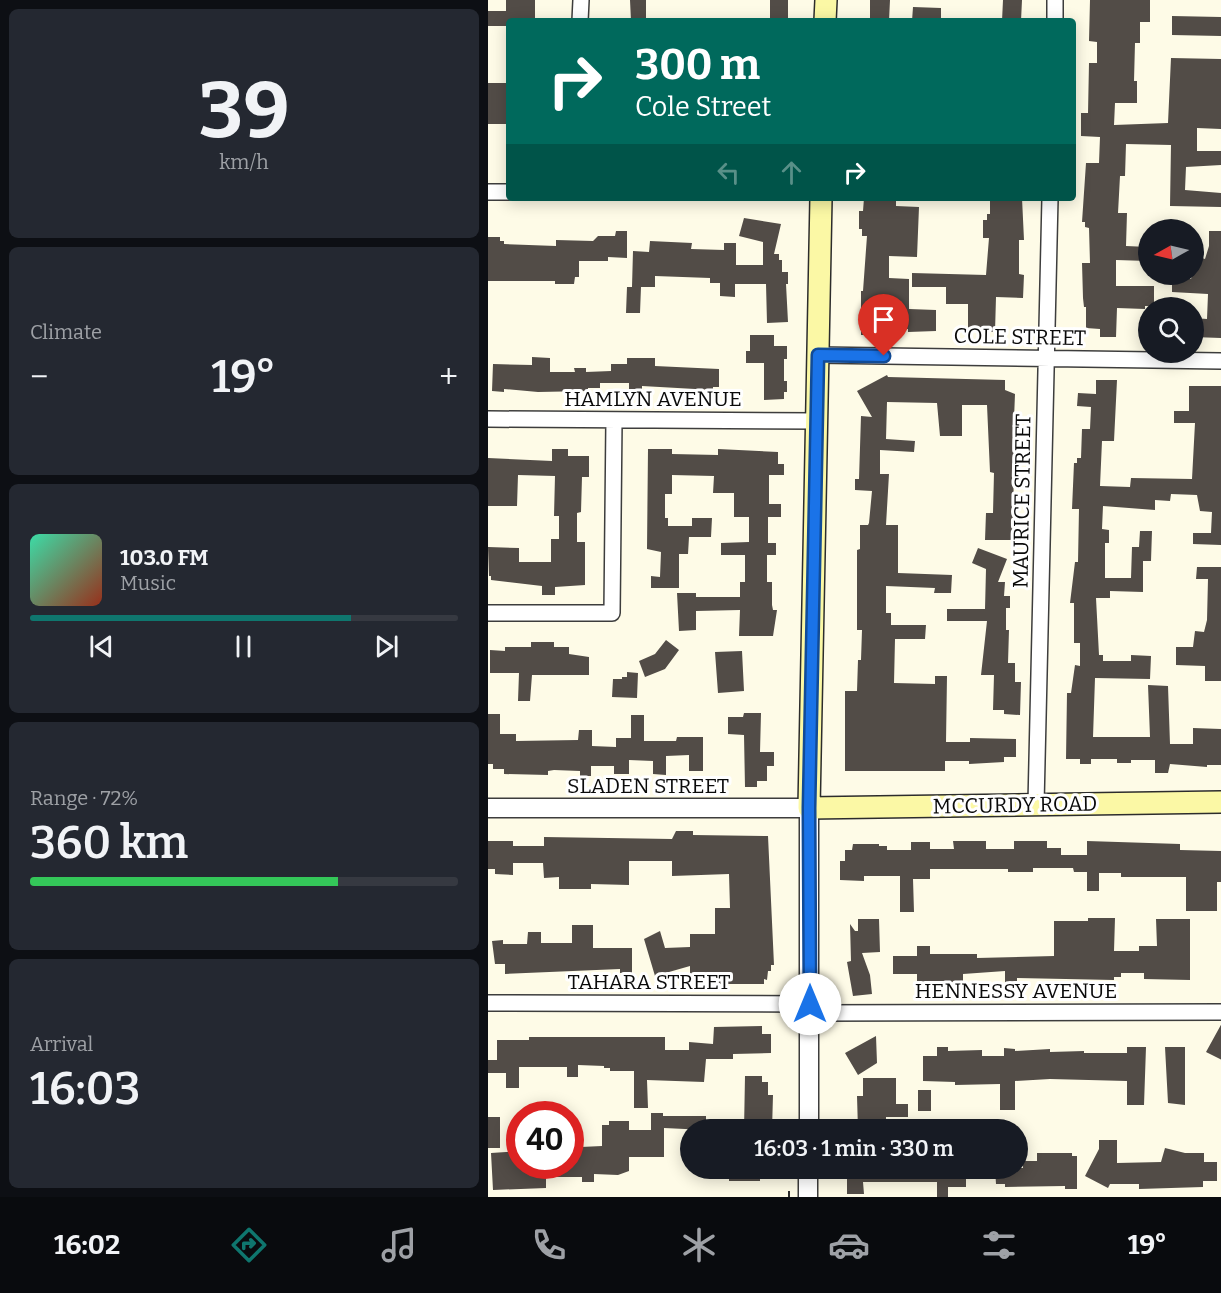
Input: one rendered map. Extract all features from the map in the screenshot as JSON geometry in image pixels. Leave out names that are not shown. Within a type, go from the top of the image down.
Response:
[{"type":"main road","points":[[825,18],[826,0]]},
{"type":"main road","points":[[809,808],[821,201]]},
{"type":"main road","name":"MCCURDY ROAD","points":[[809,808],[1222,802]]},
{"type":"street","points":[[580,18],[581,0]]},
{"type":"street","points":[[1055,0],[1055,18]]},
{"type":"street","points":[[488,192],[506,192]]},
{"type":"street","name":"MAURICE STREET","points":[[1036,804],[1050,201]]},
{"type":"street","name":"COLE STREET","points":[[818,355],[1222,361]]},
{"type":"street","name":"HAMLYN AVENUE","points":[[488,419],[817,421]]},
{"type":"street","points":[[488,613],[612,613],[614,420]]},
{"type":"street","name":"SLADEN STREET","points":[[488,808],[809,808]]},
{"type":"street","points":[[809,808],[809,1119]]},
{"type":"street","name":"TAHARA STREET","points":[[488,1003],[810,1008]]},
{"type":"street","name":"HENNESSY AVENUE","points":[[810,1008],[1222,1012]]},
{"type":"street","points":[[808,1179],[808,1197]]},
{"type":"path","points":[[789,1189],[789,1197]]},
{"type":"building","points":[[506,0],[535,0],[535,18],[506,18],[506,26],[488,26],[488,11],[506,11]]},
{"type":"building","points":[[630,0],[646,0],[646,18],[631,18]]},
{"type":"building","points":[[770,0],[788,0],[788,18],[770,18]]},
{"type":"building","points":[[870,0],[890,0],[889,18],[870,18]]},
{"type":"building","points":[[1003,0],[1022,0],[1021,18],[1002,18]]},
{"type":"building","points":[[1090,0],[1150,0],[1150,22],[1140,22],[1140,43],[1135,43],[1134,81],[1137,81],[1137,103],[1115,103],[1114,125],[1168,123],[1171,58],[1222,59],[1222,129],[1197,128],[1197,151],[1222,151],[1222,165],[1186,167],[1185,190],[1222,193],[1222,207],[1170,206],[1171,145],[1126,144],[1125,176],[1120,176],[1118,213],[1127,213],[1126,246],[1138,247],[1138,261],[1116,260],[1116,286],[1154,286],[1154,297],[1138,297],[1138,309],[1117,308],[1116,337],[1100,337],[1100,329],[1086,328],[1086,307],[1084,307],[1083,298],[1082,263],[1090,263],[1089,228],[1085,227],[1085,222],[1082,222],[1086,163],[1099,163],[1100,137],[1081,136],[1081,113],[1088,113],[1089,63],[1097,63],[1097,42],[1089,41]]},
{"type":"building","points":[[913,7],[941,8],[941,18],[912,18]]},
{"type":"building","points":[[1172,16],[1222,17],[1222,36],[1172,35]]},
{"type":"building","points":[[488,83],[506,83],[506,124],[488,124]]},
{"type":"building","points":[[864,201],[896,201],[896,206],[919,207],[917,257],[889,256],[889,278],[909,279],[909,309],[936,310],[936,331],[908,332],[908,329],[882,328],[882,335],[861,335],[861,291],[863,291],[867,236],[862,236],[862,229],[859,229],[859,211],[863,211]]},
{"type":"building","points":[[990,201],[1022,201],[1024,240],[1019,240],[1019,274],[1024,275],[1023,298],[996,297],[995,332],[968,331],[968,304],[946,304],[946,287],[912,287],[912,273],[986,275],[989,238],[983,238],[983,220],[987,220],[987,214],[990,214]]},
{"type":"building","points":[[744,218],[781,224],[774,254],[779,254],[779,260],[782,260],[782,272],[788,272],[788,284],[786,284],[788,322],[767,323],[766,284],[735,284],[735,297],[720,296],[720,283],[710,283],[710,278],[655,276],[655,287],[632,287],[633,251],[649,252],[650,241],[692,243],[691,249],[724,250],[724,243],[736,243],[736,265],[763,265],[763,242],[739,236]]},
{"type":"building","points":[[616,231],[627,231],[627,258],[608,257],[608,261],[579,261],[579,277],[575,277],[574,284],[555,284],[555,281],[488,281],[488,237],[500,237],[500,241],[504,241],[504,244],[556,246],[556,240],[593,241],[598,236],[615,236]]},
{"type":"building","points":[[1209,231],[1222,231],[1222,338],[1204,337],[1208,294],[1172,292],[1172,285],[1204,285],[1204,259],[1209,246]]},
{"type":"building","points":[[627,287],[641,287],[640,313],[626,313]]},
{"type":"building","points":[[750,335],[774,335],[774,346],[787,346],[787,359],[784,359],[784,381],[787,381],[787,392],[784,392],[784,399],[764,400],[764,363],[746,363],[746,351],[750,351]]},
{"type":"building","points":[[532,357],[550,358],[550,372],[575,372],[574,368],[586,368],[586,372],[611,371],[611,364],[627,364],[627,358],[655,358],[655,366],[719,369],[719,387],[713,387],[713,390],[642,386],[642,390],[629,390],[629,383],[600,383],[600,388],[588,388],[588,391],[538,392],[504,389],[504,392],[492,391],[493,364],[532,365]]},
{"type":"building","points":[[887,375],[888,377],[1005,380],[1005,390],[1015,394],[1014,419],[1020,419],[1019,470],[1013,470],[1015,540],[985,540],[986,513],[993,513],[994,473],[990,472],[987,405],[962,405],[962,436],[940,436],[937,403],[887,402],[886,439],[915,441],[914,452],[880,450],[880,474],[889,474],[886,525],[898,525],[898,573],[952,575],[951,593],[934,593],[935,588],[886,586],[886,613],[891,613],[891,625],[926,625],[925,639],[895,639],[894,683],[935,684],[935,676],[947,676],[946,742],[970,742],[970,738],[1016,739],[1016,757],[1004,757],[1004,762],[969,764],[969,761],[945,761],[945,771],[845,771],[845,691],[857,691],[858,660],[861,660],[862,630],[857,630],[857,550],[860,549],[860,525],[869,523],[872,491],[855,490],[855,479],[859,479],[861,416],[872,417],[857,391]]},
{"type":"building","points":[[1096,380],[1117,380],[1114,441],[1102,441],[1100,486],[1130,487],[1131,478],[1192,479],[1195,423],[1174,423],[1174,411],[1189,411],[1189,386],[1222,386],[1222,545],[1193,544],[1193,533],[1211,533],[1212,512],[1200,511],[1197,495],[1171,494],[1170,501],[1155,500],[1155,510],[1103,506],[1102,529],[1109,530],[1109,543],[1105,543],[1105,578],[1131,578],[1132,547],[1139,547],[1140,531],[1152,531],[1151,561],[1143,561],[1143,592],[1110,591],[1110,598],[1096,598],[1099,655],[1103,655],[1103,661],[1131,661],[1131,655],[1151,656],[1150,679],[1095,678],[1093,737],[1150,737],[1148,685],[1168,686],[1170,744],[1193,744],[1193,728],[1222,729],[1222,765],[1207,765],[1207,767],[1170,764],[1168,773],[1155,773],[1155,760],[1131,760],[1131,763],[1117,763],[1117,759],[1091,759],[1091,764],[1080,764],[1080,759],[1066,759],[1067,693],[1071,693],[1075,665],[1080,666],[1080,643],[1074,643],[1074,603],[1070,603],[1075,562],[1078,562],[1079,509],[1072,509],[1074,463],[1077,463],[1077,458],[1081,458],[1082,429],[1090,429],[1091,407],[1077,406],[1078,393],[1096,394]]},
{"type":"building","points":[[552,449],[568,449],[568,456],[589,456],[589,477],[582,477],[581,512],[577,513],[577,542],[585,542],[585,585],[555,587],[555,595],[542,595],[542,586],[491,580],[488,547],[519,548],[519,562],[551,562],[551,539],[559,539],[559,516],[554,516],[555,476],[518,475],[517,506],[488,506],[488,458],[552,461]]},
{"type":"building","points":[[648,449],[672,449],[672,454],[718,455],[718,449],[778,452],[778,464],[784,464],[784,475],[769,475],[769,504],[781,504],[781,517],[768,517],[768,543],[776,543],[776,555],[767,555],[767,582],[772,582],[772,605],[773,610],[777,610],[773,636],[739,636],[740,610],[696,611],[696,630],[679,631],[677,593],[696,593],[696,597],[740,597],[740,582],[745,582],[745,555],[721,555],[721,543],[749,542],[749,517],[734,517],[734,493],[713,493],[714,476],[672,475],[672,494],[665,494],[665,518],[668,518],[668,526],[692,526],[692,518],[712,518],[711,537],[689,537],[688,554],[679,554],[679,588],[651,588],[651,576],[660,577],[661,552],[647,549]]},
{"type":"building","points":[[978,548],[1007,559],[998,582],[1005,582],[1004,596],[1010,596],[1010,608],[1006,608],[1006,630],[1009,630],[1008,663],[1015,663],[1015,682],[1021,682],[1020,715],[1004,714],[1004,710],[993,710],[994,675],[981,675],[987,621],[947,621],[947,609],[985,609],[986,569],[972,563]]},
{"type":"building","points":[[1197,567],[1222,567],[1222,681],[1205,681],[1205,666],[1176,665],[1176,647],[1193,647],[1195,631],[1204,632],[1207,620],[1208,579],[1196,579]]},
{"type":"building","points":[[666,640],[679,650],[665,669],[645,677],[639,661],[655,654]]},
{"type":"building","points":[[531,642],[554,642],[554,647],[569,647],[569,654],[589,657],[589,675],[532,675],[530,701],[518,701],[519,673],[490,673],[490,650],[505,651],[505,647],[531,647]]},
{"type":"building","points":[[742,651],[744,691],[718,693],[715,652]]},
{"type":"building","points":[[627,672],[638,673],[637,698],[612,697],[613,679],[627,677]]},
{"type":"building","points":[[744,713],[761,713],[760,752],[774,752],[774,766],[767,766],[767,781],[757,781],[757,787],[745,787],[744,735],[728,734],[728,717],[743,717]]},
{"type":"building","points":[[488,714],[500,714],[500,734],[516,734],[516,741],[578,740],[579,730],[592,730],[592,746],[616,747],[616,738],[631,738],[631,715],[644,715],[644,741],[676,741],[677,737],[703,737],[703,771],[689,771],[689,755],[666,756],[666,775],[653,774],[653,761],[629,760],[629,774],[614,774],[614,766],[591,766],[591,776],[580,776],[580,771],[554,770],[548,771],[548,775],[504,774],[504,769],[493,769],[493,764],[488,764]]},
{"type":"building","points":[[676,831],[693,831],[693,835],[768,836],[774,965],[771,965],[771,971],[768,971],[764,984],[715,984],[715,973],[690,974],[690,966],[655,976],[644,939],[660,931],[665,948],[690,947],[690,934],[715,934],[715,908],[730,908],[729,874],[672,876],[672,861],[629,861],[629,885],[591,884],[591,889],[559,889],[559,877],[544,878],[543,863],[513,863],[513,875],[495,874],[495,869],[488,869],[488,841],[513,841],[513,846],[544,846],[544,837],[672,839]]},
{"type":"building","points":[[953,841],[986,841],[986,849],[1014,849],[1014,841],[1047,841],[1047,848],[1061,848],[1061,855],[1087,855],[1087,841],[1180,844],[1180,850],[1222,851],[1222,882],[1217,882],[1217,911],[1186,911],[1186,877],[1121,877],[1121,873],[1099,873],[1099,891],[1087,891],[1087,872],[1074,872],[1073,868],[1033,868],[1033,872],[1008,872],[1008,869],[930,869],[930,879],[913,879],[914,912],[900,912],[900,876],[864,876],[864,881],[840,880],[840,861],[845,861],[845,850],[852,850],[853,844],[879,844],[879,846],[887,846],[887,850],[911,850],[911,842],[930,842],[930,849],[954,849]]},
{"type":"building","points":[[1088,918],[1115,918],[1114,951],[1139,951],[1139,946],[1157,946],[1156,919],[1190,919],[1190,980],[1144,979],[1144,973],[1121,973],[1121,977],[1114,977],[1114,980],[1017,978],[1017,986],[1005,986],[1005,971],[963,974],[963,982],[917,983],[917,974],[893,974],[893,956],[917,956],[917,946],[930,946],[930,954],[977,954],[977,958],[1054,956],[1054,921],[1088,921]]},
{"type":"building","points":[[858,919],[879,919],[880,952],[862,953],[870,975],[872,994],[853,996],[847,962],[851,961],[850,924],[855,931],[858,931]]},
{"type":"building","points":[[572,925],[593,925],[593,948],[632,948],[632,973],[620,973],[620,969],[505,974],[505,964],[495,964],[492,941],[503,940],[503,944],[527,944],[528,932],[541,932],[541,943],[572,943]]},
{"type":"building","points":[[1222,1023],[1222,1060],[1206,1052]]},
{"type":"building","points":[[762,1026],[762,1034],[771,1034],[771,1053],[733,1054],[733,1059],[706,1059],[704,1082],[647,1080],[648,1108],[634,1108],[634,1071],[610,1071],[610,1068],[604,1068],[604,1066],[578,1065],[578,1077],[567,1077],[567,1067],[519,1067],[519,1088],[506,1088],[506,1073],[488,1073],[488,1060],[497,1060],[497,1040],[529,1040],[529,1037],[665,1037],[665,1050],[689,1050],[689,1042],[713,1044],[714,1027]]},
{"type":"building","points":[[876,1036],[877,1063],[858,1075],[845,1053]]},
{"type":"building","points":[[937,1047],[948,1047],[948,1051],[982,1050],[982,1056],[1004,1056],[1004,1048],[1015,1049],[1015,1051],[1050,1049],[1050,1052],[1127,1053],[1127,1047],[1146,1047],[1144,1105],[1127,1105],[1127,1081],[1050,1079],[1015,1081],[1015,1110],[1000,1110],[1000,1084],[955,1085],[955,1082],[923,1081],[923,1056],[937,1056]]},
{"type":"building","points":[[1165,1047],[1185,1047],[1185,1105],[1168,1103]]},
{"type":"building","points":[[745,1076],[762,1076],[762,1082],[768,1082],[768,1095],[773,1095],[772,1119],[744,1119]]},
{"type":"building","points":[[863,1078],[896,1078],[896,1104],[908,1104],[908,1117],[858,1119],[857,1096],[863,1096]]},
{"type":"building","points":[[918,1090],[931,1090],[931,1111],[918,1111]]},
{"type":"building","points":[[651,1113],[663,1113],[663,1116],[706,1116],[706,1119],[680,1119],[680,1129],[664,1128],[664,1157],[629,1157],[629,1171],[618,1175],[594,1174],[594,1182],[582,1182],[584,1179],[584,1147],[602,1146],[602,1125],[609,1125],[609,1121],[629,1121],[629,1130],[651,1130]]},
{"type":"building","points":[[488,1117],[500,1117],[500,1148],[488,1148]]},
{"type":"building","points":[[1099,1140],[1117,1140],[1117,1163],[1161,1162],[1165,1148],[1185,1153],[1204,1153],[1204,1162],[1217,1162],[1217,1181],[1203,1181],[1203,1187],[1139,1189],[1139,1184],[1110,1184],[1108,1188],[1085,1176],[1099,1149]]},
{"type":"building","points":[[506,1152],[506,1179],[546,1179],[546,1188],[493,1190],[491,1153]]},
{"type":"building","points":[[1037,1153],[1072,1153],[1072,1156],[1077,1156],[1077,1189],[1065,1189],[1065,1186],[1005,1187],[1005,1184],[996,1184],[996,1179],[1028,1179],[1028,1161],[1037,1161]]},
{"type":"building","points":[[729,1179],[760,1179],[760,1181],[729,1181]]},
{"type":"building","points":[[847,1179],[966,1179],[966,1187],[948,1187],[948,1197],[937,1197],[937,1182],[863,1182],[864,1194],[847,1194]]},
{"type":"route","points":[[810,1004],[809,808],[818,355],[884,356]]}]
